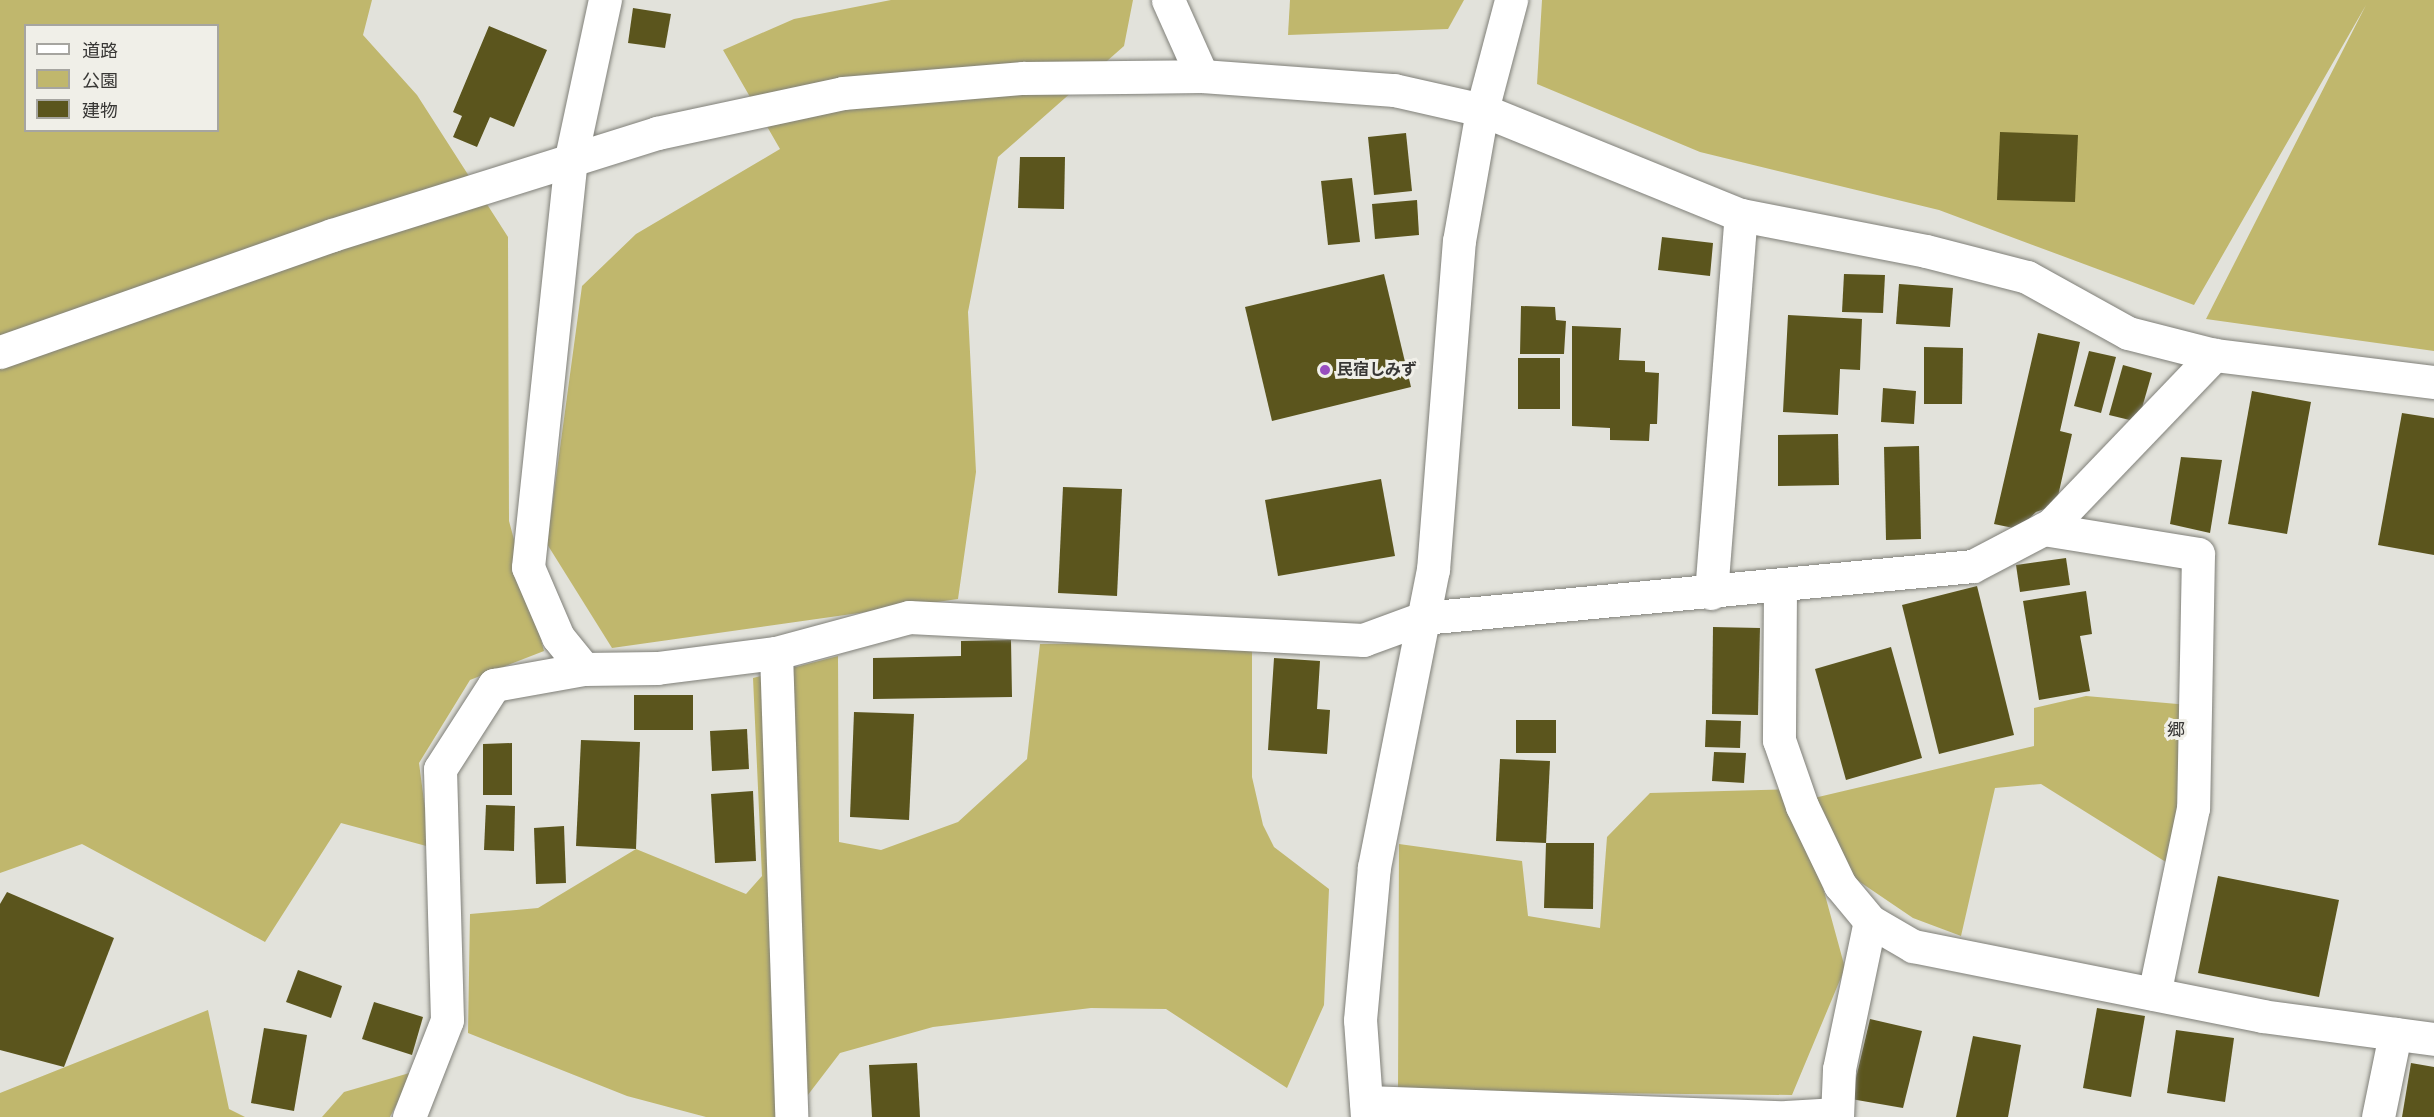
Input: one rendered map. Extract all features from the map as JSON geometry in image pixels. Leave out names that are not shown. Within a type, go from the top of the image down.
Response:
[{"type":"street","points":[[584,669],[558,637],[528,567],[571,158],[604,0]]},
{"type":"street","points":[[1168,0],[1202,76]]},
{"type":"street","points":[[1511,0],[1482,110],[1459,241],[1432,570],[1374,867],[1360,1020],[1367,1109],[1781,1117]]},
{"type":"street","points":[[0,352],[571,158],[843,93],[1023,78],[1202,76],[1394,90],[1482,110],[1742,215],[1926,251],[2027,277],[2128,333],[2214,355],[2434,382]]},
{"type":"street","points":[[1711,594],[1742,215]]},
{"type":"street","points":[[409,1117],[447,1020],[440,769],[494,685],[584,669],[657,668],[776,653],[909,617],[1363,640],[1423,618],[1780,588],[1972,566],[2044,529],[2214,355]]},
{"type":"street","points":[[2044,529],[2198,554],[2193,808],[2154,994]]},
{"type":"street","points":[[1780,588],[1779,740],[1802,806],[1840,885],[1870,921],[1913,946],[2154,994],[2434,1039]]},
{"type":"street","points":[[776,653],[791,1117]]},
{"type":"street","points":[[1786,1117],[1837,1115],[1839,1069],[1870,921]]},
{"type":"street","points":[[2378,1117],[2395,1034]]},
{"type":"green space","points":[[0,0],[372,0],[363,35],[417,95],[508,237],[509,521],[544,651],[470,680],[419,763],[430,847],[341,823],[265,942],[82,844],[0,873]]},
{"type":"green space","points":[[891,0],[1133,0],[1124,46],[998,157],[968,312],[976,472],[958,599],[612,648],[547,544],[582,286],[636,234],[780,149],[723,50],[794,19]]},
{"type":"green space","points":[[1290,0],[1464,0],[1448,29],[1288,35]]},
{"type":"green space","points":[[1542,0],[2434,0],[2434,351],[2206,319],[2366,5],[2194,305],[1939,210],[1700,152],[1537,84]]},
{"type":"green space","points":[[1252,642],[1252,777],[1263,825],[1274,847],[1329,889],[1324,1005],[1287,1088],[1166,1009],[1091,1008],[933,1027],[840,1053],[791,1117],[706,1117],[627,1096],[468,1033],[470,914],[538,908],[636,849],[746,894],[762,876],[753,678],[838,656],[839,842],[881,850],[958,822],[1027,759],[1040,644]]},
{"type":"green space","points":[[2086,696],[2189,705],[2177,869],[2041,784],[1995,788],[1961,936],[1913,918],[1829,861],[1814,798],[2034,746],[2034,708]]},
{"type":"green space","points":[[1796,789],[1845,968],[1792,1095],[1398,1091],[1399,844],[1522,861],[1528,916],[1600,928],[1607,837],[1650,793]]},
{"type":"green space","points":[[208,1010],[229,1109],[245,1117],[0,1117],[0,1093]]},
{"type":"green space","points":[[413,1072],[390,1117],[322,1117],[344,1092]]},
{"type":"building","points":[[633,8],[671,14],[665,48],[628,43]]},
{"type":"building","points":[[489,26],[547,50],[514,127],[490,117],[477,147],[453,137],[462,116],[453,112]]},
{"type":"building","points":[[2000,132],[2078,135],[2075,202],[1997,200]]},
{"type":"building","points":[[1406,133],[1412,191],[1374,195],[1368,137]]},
{"type":"building","points":[[1020,157],[1065,157],[1064,209],[1018,208]]},
{"type":"building","points":[[1352,178],[1360,242],[1328,245],[1321,181]]},
{"type":"building","points":[[1417,200],[1419,235],[1375,239],[1372,204]]},
{"type":"building","points":[[1662,237],[1713,243],[1710,276],[1658,270]]},
{"type":"building","points":[[1384,274],[1411,387],[1272,421],[1245,307]]},
{"type":"building","points":[[1844,274],[1885,275],[1883,313],[1842,312]]},
{"type":"building","points":[[1899,284],[1953,288],[1950,327],[1896,324]]},
{"type":"building","points":[[1521,306],[1555,307],[1556,320],[1566,321],[1564,354],[1520,354]]},
{"type":"building","points":[[1788,315],[1862,319],[1860,370],[1840,369],[1838,415],[1783,412]]},
{"type":"building","points":[[1572,326],[1621,328],[1619,360],[1645,361],[1645,372],[1659,373],[1657,424],[1650,424],[1649,441],[1610,440],[1610,428],[1572,426]]},
{"type":"building","points":[[2038,333],[2080,342],[2060,431],[2072,434],[2056,505],[2036,512],[2018,529],[1994,524]]},
{"type":"building","points":[[1924,347],[1963,348],[1962,404],[1924,404]]},
{"type":"building","points":[[2089,351],[2116,357],[2101,413],[2074,406]]},
{"type":"building","points":[[1518,358],[1560,358],[1560,409],[1518,409]]},
{"type":"building","points":[[2123,365],[2152,373],[2138,422],[2109,415]]},
{"type":"building","points":[[1883,388],[1916,391],[1914,424],[1881,422]]},
{"type":"building","points":[[2252,391],[2311,402],[2287,534],[2228,524]]},
{"type":"building","points":[[2402,413],[2434,418],[2434,555],[2378,545]]},
{"type":"building","points":[[1838,434],[1839,485],[1778,486],[1778,435]]},
{"type":"building","points":[[1919,446],[1921,539],[1886,540],[1884,447]]},
{"type":"building","points":[[2181,457],[2222,460],[2210,533],[2170,524]]},
{"type":"building","points":[[1381,479],[1395,556],[1278,576],[1265,500]]},
{"type":"building","points":[[1063,487],[1122,489],[1117,596],[1058,593]]},
{"type":"building","points":[[2066,558],[2070,585],[2020,592],[2016,565]]},
{"type":"building","points":[[1977,586],[2014,735],[1939,754],[1902,605]]},
{"type":"building","points":[[2086,591],[2092,634],[2080,636],[2090,691],[2039,700],[2023,601]]},
{"type":"building","points":[[1713,627],[1760,628],[1758,715],[1712,714]]},
{"type":"building","points":[[1011,640],[1012,697],[873,699],[873,658],[961,656],[961,641]]},
{"type":"building","points":[[1891,647],[1922,758],[1846,780],[1815,669]]},
{"type":"building","points":[[1274,658],[1320,661],[1317,709],[1330,710],[1327,754],[1268,750]]},
{"type":"building","points":[[634,695],[693,695],[693,730],[634,730]]},
{"type":"building","points":[[854,712],[914,714],[909,820],[850,817]]},
{"type":"building","points":[[1516,720],[1556,720],[1556,753],[1516,753]]},
{"type":"building","points":[[1706,720],[1741,721],[1740,748],[1705,747]]},
{"type":"building","points":[[747,729],[749,769],[712,771],[710,731]]},
{"type":"building","points":[[581,740],[640,742],[636,849],[576,846]]},
{"type":"building","points":[[512,743],[512,795],[483,795],[483,744]]},
{"type":"building","points":[[1714,752],[1746,753],[1744,783],[1712,781]]},
{"type":"building","points":[[1500,759],[1550,761],[1546,843],[1496,841]]},
{"type":"building","points":[[753,791],[756,861],[715,863],[711,794]]},
{"type":"building","points":[[486,805],[515,806],[514,851],[484,850]]},
{"type":"building","points":[[564,826],[566,883],[536,884],[534,828]]},
{"type":"building","points":[[1546,843],[1594,843],[1593,909],[1544,908]]},
{"type":"building","points":[[2218,876],[2339,900],[2319,997],[2198,973]]},
{"type":"building","points":[[7,892],[114,938],[64,1067],[0,1050],[0,904]]},
{"type":"building","points":[[298,970],[342,986],[331,1018],[286,1002]]},
{"type":"building","points":[[374,1002],[423,1017],[412,1055],[362,1039]]},
{"type":"building","points":[[2097,1008],[2145,1016],[2131,1097],[2083,1088]]},
{"type":"building","points":[[1870,1019],[1922,1031],[1903,1108],[1851,1099]]},
{"type":"building","points":[[264,1028],[307,1035],[294,1111],[251,1103]]},
{"type":"building","points":[[2176,1030],[2234,1038],[2225,1102],[2167,1093]]},
{"type":"building","points":[[1973,1036],[2021,1045],[2008,1117],[1956,1117]]},
{"type":"building","points":[[917,1063],[920,1117],[872,1117],[869,1065]]},
{"type":"building","points":[[2411,1063],[2434,1067],[2434,1117],[2402,1117]]},
{"type":"place","name":"民宿しみず","points":[[1325,370]]},
{"type":"district","name":"郷","points":[[2176,730]]}]
